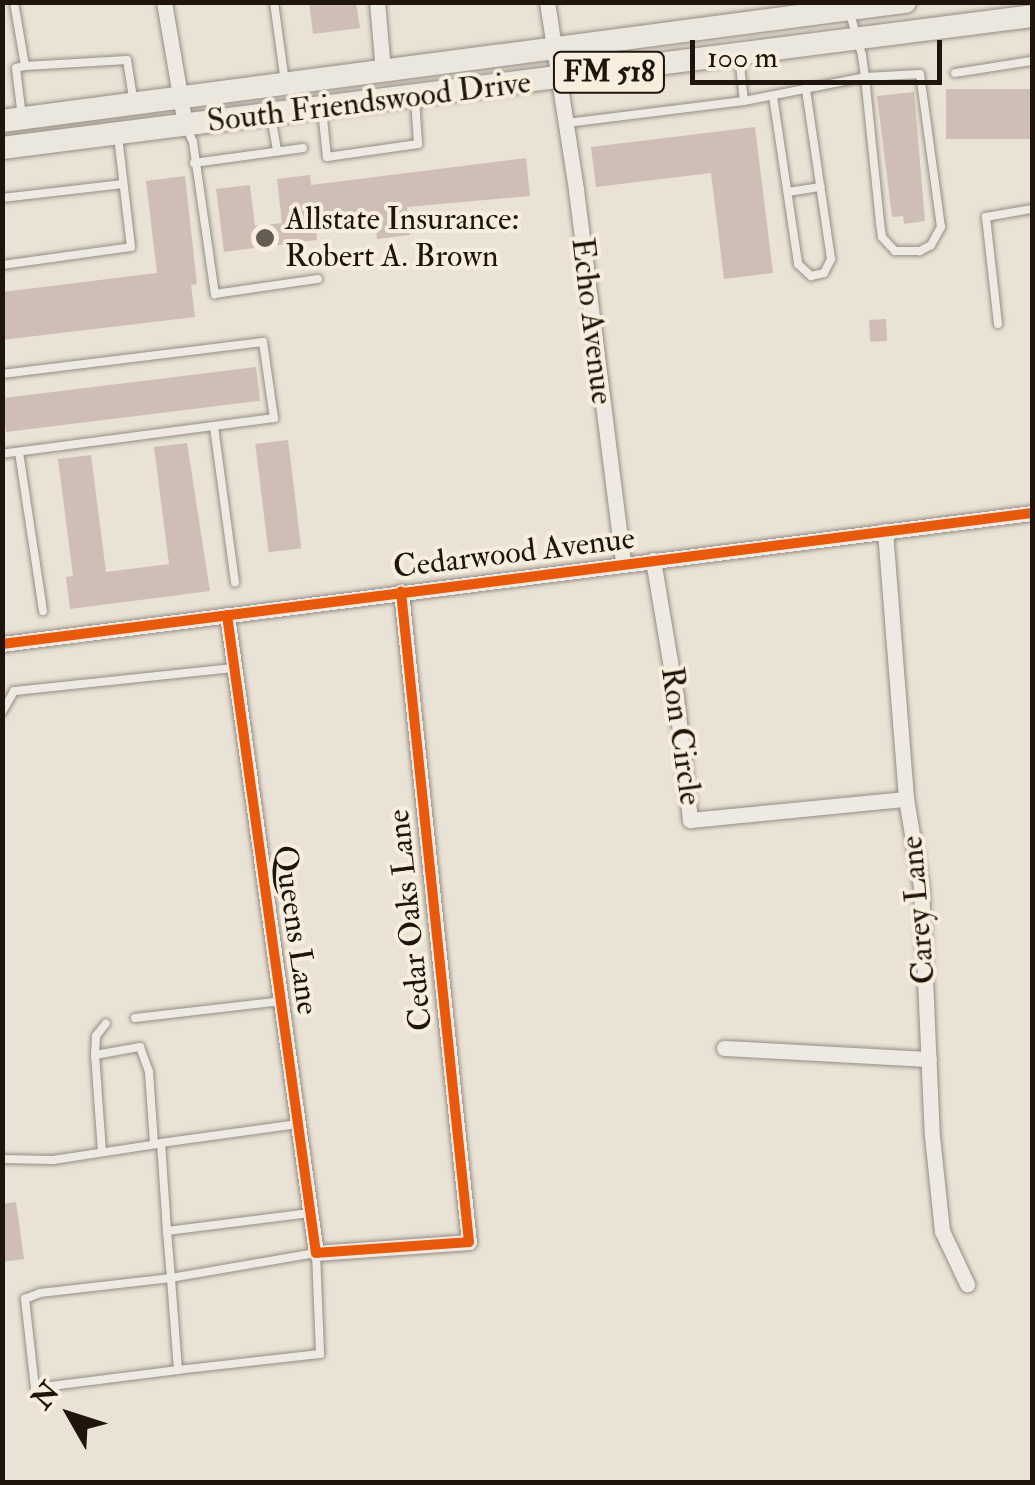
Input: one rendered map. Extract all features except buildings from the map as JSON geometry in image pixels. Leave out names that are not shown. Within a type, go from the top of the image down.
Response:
[{"type":"main road","name":"South Friendswood Drive","points":[[12,120],[552,48],[742,16],[901,3]]},
{"type":"main road","name":"South Friendswood Drive","points":[[2,148],[1032,16]]},
{"type":"street","points":[[164,2],[185,125]]},
{"type":"street","points":[[378,2],[384,70]]},
{"type":"street","name":"Echo Avenue","points":[[547,2],[623,564]]},
{"type":"street","name":"Cedarwood Avenue","points":[[2,644],[1032,512]]},
{"type":"street","name":"Carey Lane","points":[[885,531],[906,800],[921,887],[942,1231],[967,1284]]},
{"type":"street","name":"Ron Circle","points":[[653,560],[676,697],[690,820],[906,800]]},
{"type":"street","name":"Cedar Oaks Lane","points":[[316,1253],[469,1242],[401,592]]},
{"type":"street","name":"Queens Lane","points":[[227,614],[316,1253]]},
{"type":"street","points":[[724,1048],[929,1059]]},
{"type":"lane","points":[[12,120],[20,67],[14,2]]},
{"type":"lane","points":[[274,2],[285,83]]},
{"type":"lane","points":[[565,123],[744,101],[865,78],[920,74],[941,227],[931,245],[920,252],[895,251],[882,238],[865,78],[859,39],[848,10]]},
{"type":"lane","points":[[739,55],[744,101]]},
{"type":"lane","points":[[2,70],[127,60],[133,104]]},
{"type":"lane","points":[[955,72],[1032,61]]},
{"type":"lane","points":[[773,96],[798,264],[811,276],[824,274],[831,259],[806,90]]},
{"type":"lane","points":[[322,109],[327,157],[418,144],[414,97]]},
{"type":"lane","points":[[271,116],[277,151]]},
{"type":"lane","points":[[185,125],[193,142],[215,294],[318,279]]},
{"type":"lane","points":[[2,265],[131,247],[118,134]]},
{"type":"lane","points":[[194,164],[303,148]]},
{"type":"lane","points":[[2,198],[123,184]]},
{"type":"lane","points":[[788,192],[821,187]]},
{"type":"lane","points":[[998,324],[986,217],[1032,209]]},
{"type":"lane","points":[[2,374],[263,342],[274,418],[2,454]]},
{"type":"lane","points":[[214,427],[235,583]]},
{"type":"lane","points":[[18,452],[44,611]]},
{"type":"lane","points":[[2,712],[14,690],[234,668]]},
{"type":"lane","points":[[135,1018],[281,1001]]},
{"type":"lane","points":[[102,1152],[95,1055],[96,1036],[106,1022]]},
{"type":"lane","points":[[95,1055],[140,1047],[149,1072],[178,1370]]},
{"type":"lane","points":[[2,1159],[53,1160],[298,1124]]},
{"type":"lane","points":[[167,1231],[310,1213]]},
{"type":"lane","points":[[316,1253],[320,1354],[35,1388],[25,1299],[171,1278],[316,1253]]},
{"type":"cycle path","points":[[2,644],[1032,513]]},
{"type":"cycle path","points":[[227,615],[316,1253],[469,1242],[401,592]]},
{"type":"place","name":"Allstate Insurance: Robert A. Brown","points":[[265,238]]}]
